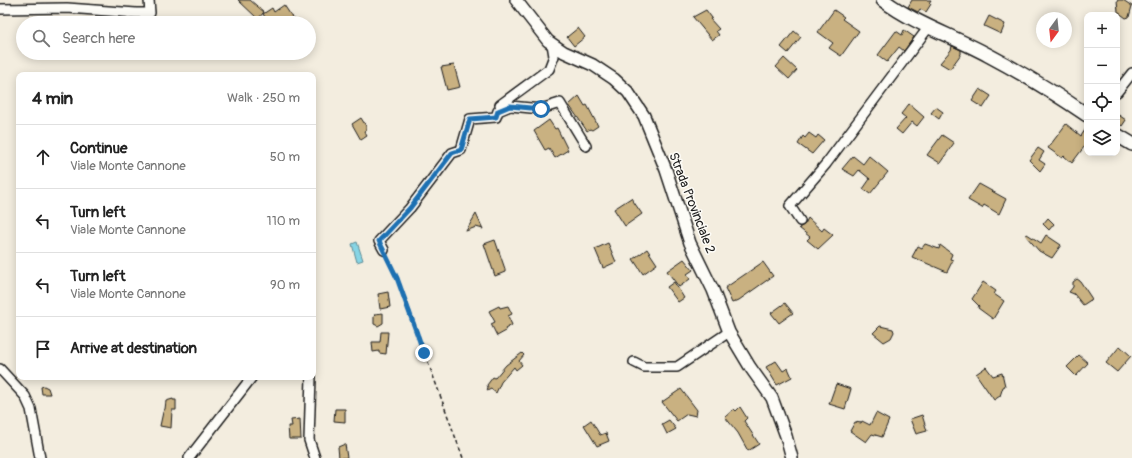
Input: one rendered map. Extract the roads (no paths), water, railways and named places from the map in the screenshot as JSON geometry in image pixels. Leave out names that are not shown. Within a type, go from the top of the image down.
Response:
[{"type":"main road","points":[[890,2],[928,28],[987,54],[1050,90],[1084,113]]},
{"type":"main road","points":[[1120,137],[1132,144]]},
{"type":"street","points":[[0,9],[67,8],[136,14],[150,13],[149,0]]},
{"type":"street","name":"Strada Provinciale 2","points":[[516,0],[537,30],[552,44],[564,52],[593,65],[614,79],[628,92],[644,116],[666,170],[690,243],[712,290],[729,332],[750,367],[772,398],[786,436],[792,458]]},
{"type":"street","points":[[800,221],[790,206],[826,164],[928,28]]},
{"type":"street","points":[[552,44],[554,56],[549,69],[500,105],[541,109],[560,103],[586,146]]},
{"type":"street","points":[[1120,88],[1132,73]]},
{"type":"street","points":[[384,250],[379,241],[410,208],[452,153],[461,150],[470,119],[496,117],[498,111],[510,106]]},
{"type":"street","points":[[634,362],[644,367],[677,367],[729,332]]},
{"type":"street","points":[[0,370],[25,396],[31,410],[40,458]]},
{"type":"street","points":[[189,458],[250,380]]},
{"type":"street","points":[[311,380],[309,440],[315,458]]},
{"type":"water","points":[[357,242],[363,260],[357,262],[352,244]]}]
